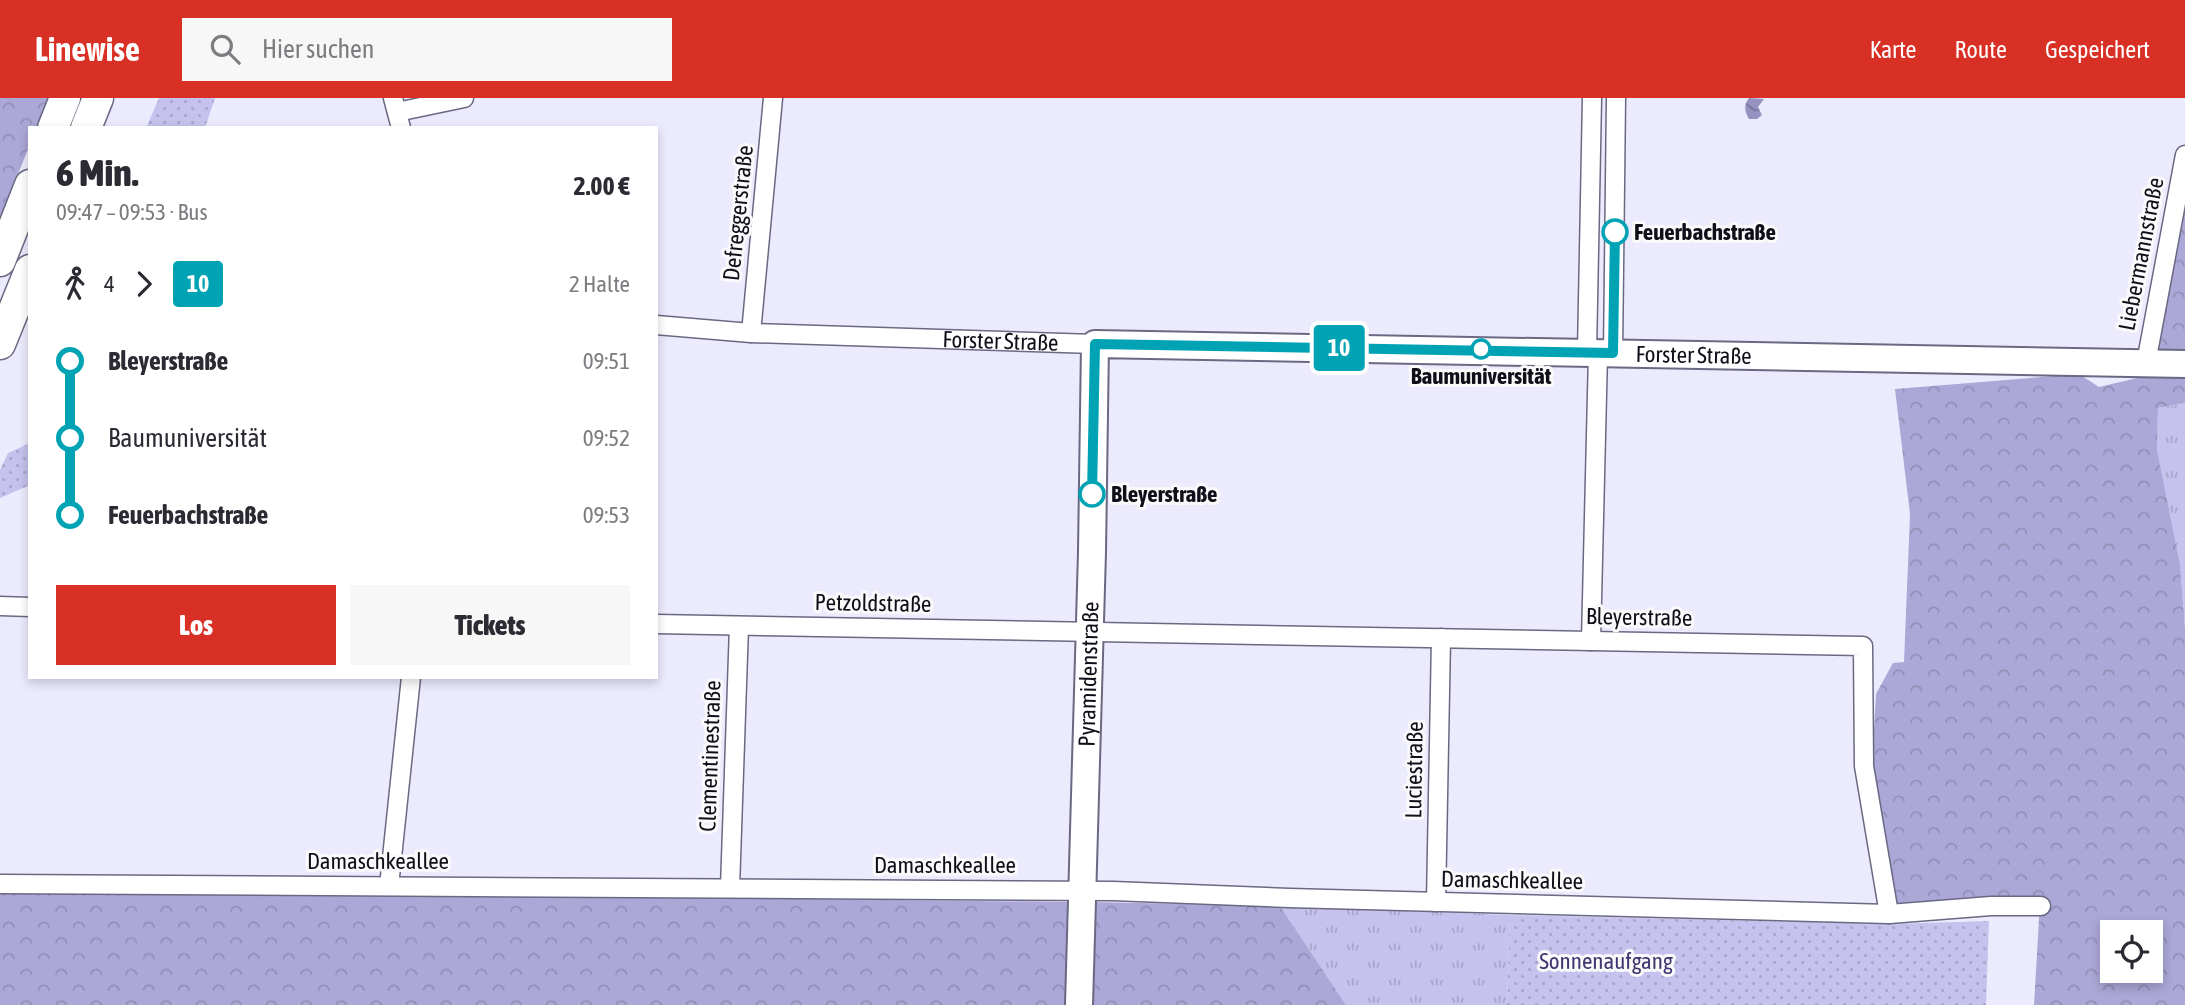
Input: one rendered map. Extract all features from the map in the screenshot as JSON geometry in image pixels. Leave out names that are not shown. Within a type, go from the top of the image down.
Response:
[{"type":"main road","points":[[54,126],[65,98]]},
{"type":"main road","points":[[87,126],[98,98]]},
{"type":"main road","points":[[2,256],[28,191]]},
{"type":"main road","points":[[0,344],[28,276]]},
{"type":"main road","name":"Forster Straße","points":[[1095,344],[2185,364]]},
{"type":"main road","name":"Pyramidenstraße","points":[[1079,1005],[1095,344]]},
{"type":"street","points":[[397,113],[464,98]]},
{"type":"street","name":"Defreggerstraße","points":[[751,333],[773,98]]},
{"type":"street","points":[[1592,98],[1599,352]]},
{"type":"street","points":[[1591,641],[1599,352],[1616,98]]},
{"type":"street","name":"Liebermannstraße","points":[[2146,363],[2185,155]]},
{"type":"street","name":"Forster Straße","points":[[658,325],[751,333],[1095,344]]},
{"type":"street","points":[[0,606],[28,607]]},
{"type":"street","name":"Petzoldstraße","points":[[658,624],[1090,631]]},
{"type":"street","name":"Clementinestraße","points":[[730,888],[739,626]]},
{"type":"street","name":"Bleyerstraße","points":[[1090,631],[1863,646],[1864,766],[1889,914]]},
{"type":"street","name":"Luciestraße","points":[[1436,902],[1441,638]]},
{"type":"street","points":[[389,886],[411,679]]},
{"type":"street","name":"Damaschkeallee","points":[[0,884],[1082,891],[1889,914],[1991,906],[2041,906]]},
{"type":"green space","points":[[0,98],[48,98],[37,126],[28,126],[28,149],[0,219]]},
{"type":"green space","points":[[159,98],[215,98],[206,126],[147,126]]},
{"type":"green space","points":[[2185,189],[2185,354],[2154,355]]},
{"type":"green space","points":[[2079,374],[2099,387],[2137,378],[2185,378],[2185,403],[2158,408],[2157,449],[2180,564],[2185,628],[2185,1005],[2034,1005],[2040,902],[1894,906],[1872,766],[1876,694],[1893,663],[1904,662],[1910,514],[1895,389]]},
{"type":"green space","points":[[2185,403],[2185,628],[2180,564],[2157,449],[2158,408]]},
{"type":"green space","points":[[28,444],[28,486],[0,498],[0,470],[8,453]]},
{"type":"green space","points":[[0,890],[1072,902],[1070,1005],[0,1005]]},
{"type":"green space","points":[[1091,902],[1280,906],[1346,1005],[1089,1005]]},
{"type":"green space","points":[[1280,906],[1510,915],[1507,1005],[1346,1005]]},
{"type":"green space","name":"Sonnenaufgang","points":[[1510,915],[1890,924],[1989,921],[1986,1005],[1507,1005]]},
{"type":"water","points":[[1749,98],[1764,99],[1758,107],[1762,115],[1757,119],[1749,119],[1746,114],[1745,106]]},
{"type":"bus line","name":"10","points":[[1092,494],[1095,344],[1613,353],[1615,232]]},
{"type":"place","name":"Feuerbachstraße","points":[[1615,232]]},
{"type":"place","name":"Baumuniversität","points":[[1481,349]]},
{"type":"place","name":"Bleyerstraße","points":[[1092,494]]}]
